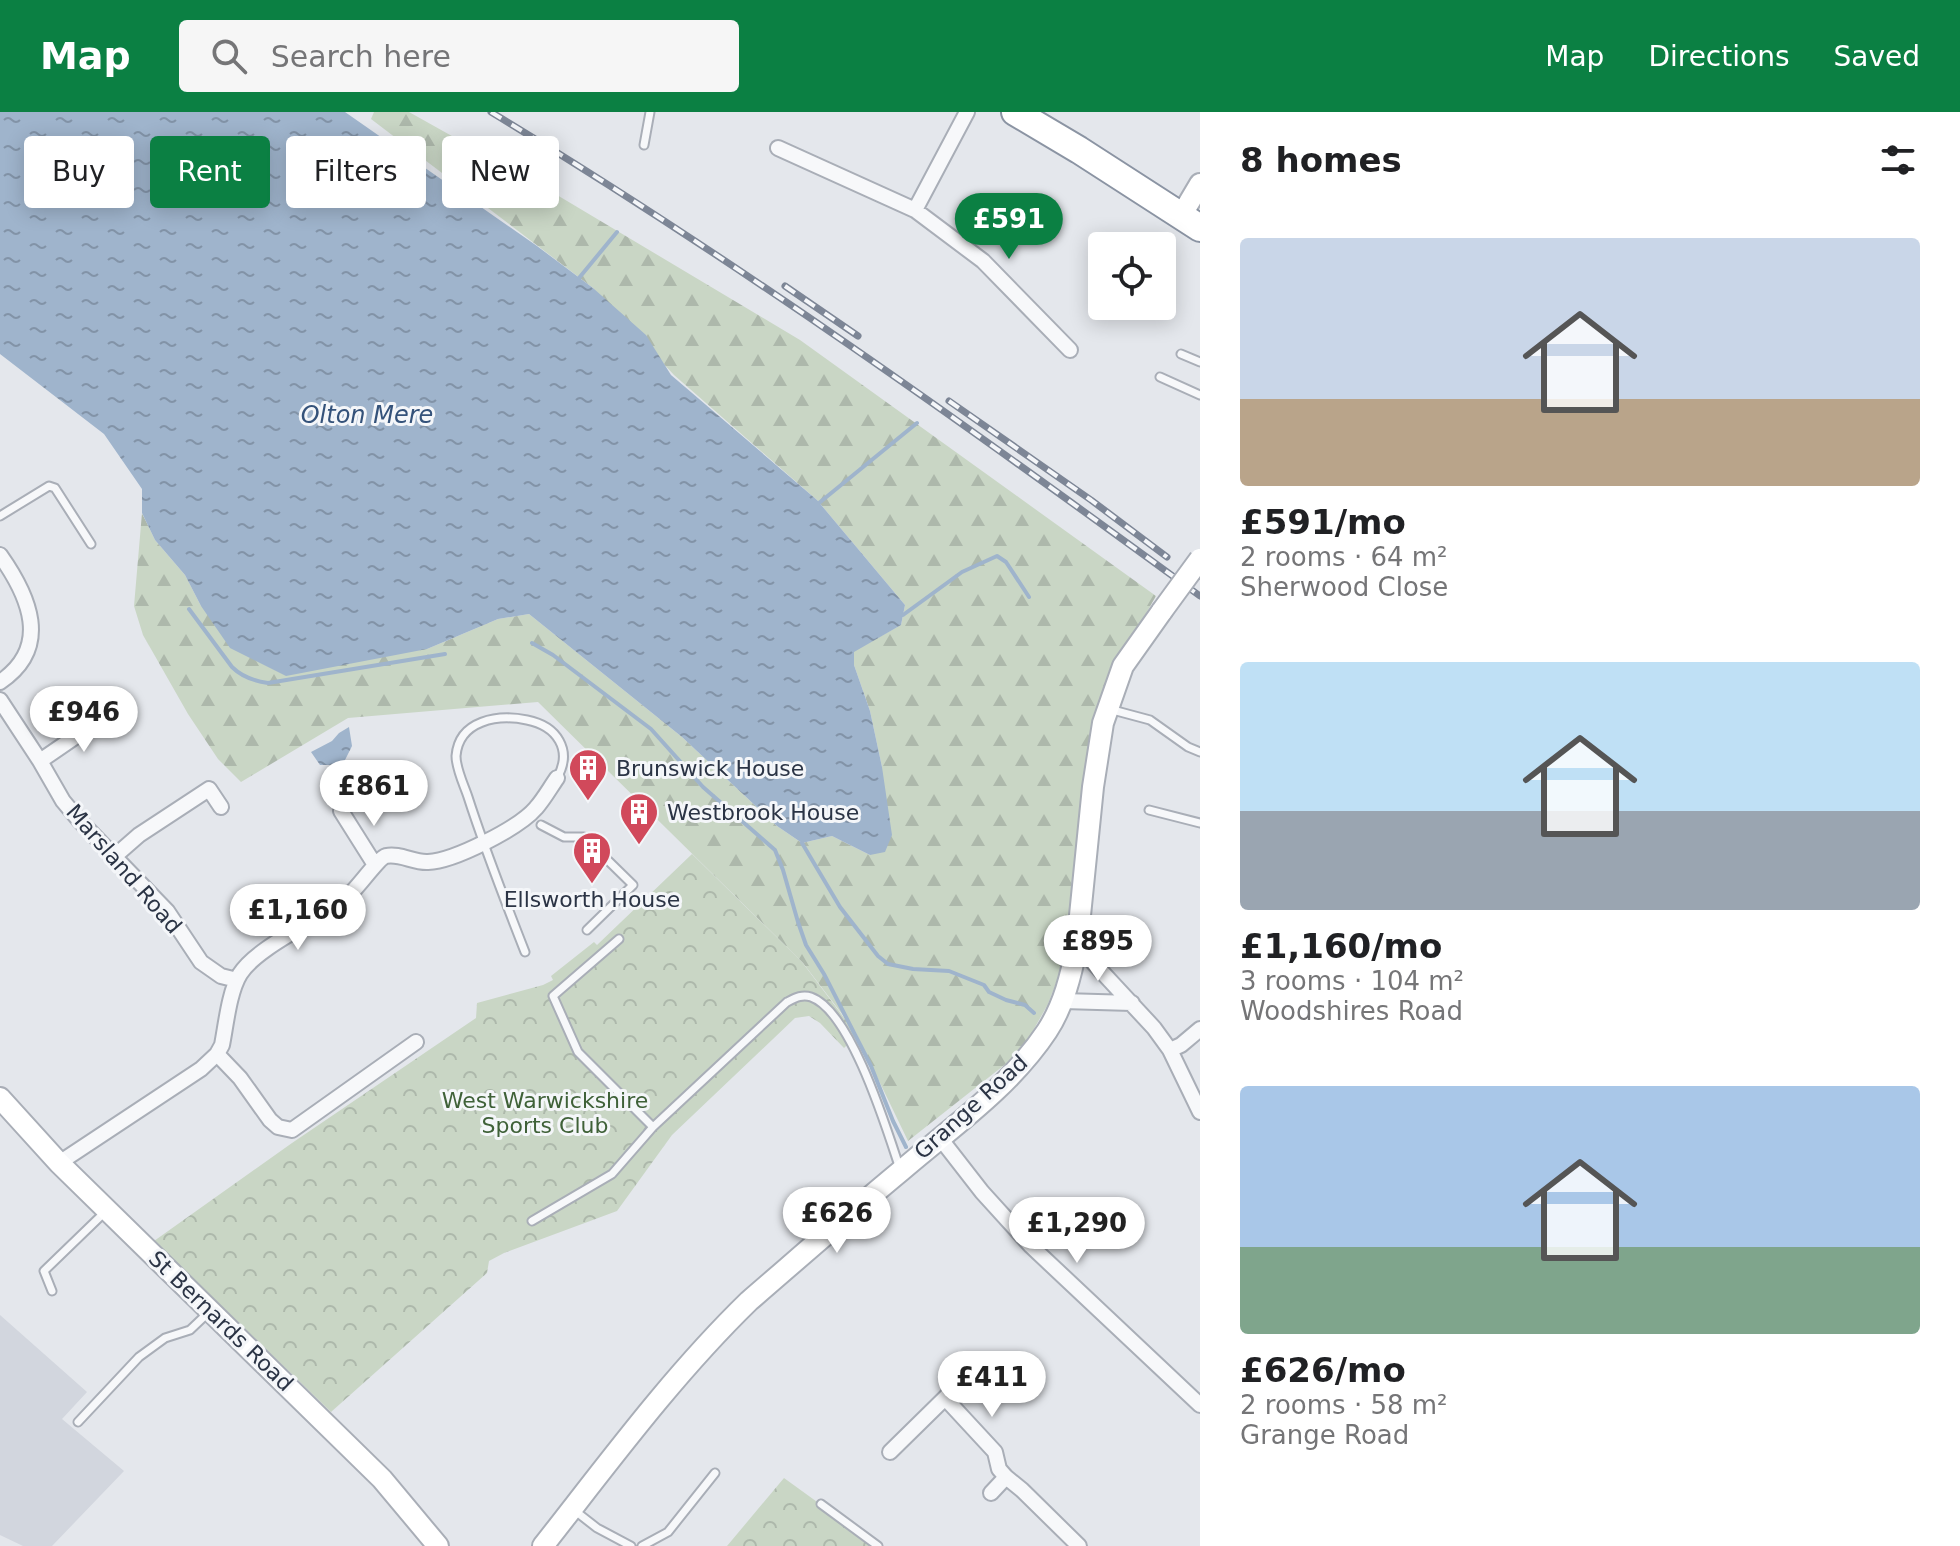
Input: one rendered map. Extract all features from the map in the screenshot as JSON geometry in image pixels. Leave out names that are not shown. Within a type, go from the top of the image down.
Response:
[{"type":"highway","points":[[1015,112],[1191,222]]},
{"type":"street","points":[[915,210],[967,112]]},
{"type":"street","points":[[778,148],[915,210],[983,261],[1070,350]]},
{"type":"street","points":[[1191,222],[1199,189]]},
{"type":"street","points":[[0,555],[14,574],[32,624],[25,656],[12,674],[0,682]]},
{"type":"street","name":"Grange Road","points":[[543,1546],[712,1336],[987,1098],[1029,1056],[1049,1029],[1063,1001],[1077,945],[1098,746],[1107,709],[1123,666],[1200,559]]},
{"type":"street","name":"Marsland Road","points":[[0,700],[63,801],[167,911],[201,962],[221,976],[237,980]]},
{"type":"street","points":[[40,761],[107,715]]},
{"type":"street","points":[[59,1163],[201,1069],[217,1054],[222,1045],[237,980],[247,964],[344,900],[386,856],[398,856],[414,862],[444,861],[483,844],[529,815],[557,778]]},
{"type":"street","points":[[115,856],[139,835],[209,789],[221,807]]},
{"type":"street","points":[[341,811],[375,865]]},
{"type":"street","points":[[529,815],[541,825]]},
{"type":"street","points":[[1077,945],[1154,1028],[1170,1050],[1200,1112]]},
{"type":"street","points":[[1063,1001],[1132,1003]]},
{"type":"street","points":[[1170,1050],[1200,1029]]},
{"type":"street","points":[[217,1054],[240,1078],[270,1120],[278,1127],[292,1130],[416,1042]]},
{"type":"street","name":"St Bernards Road","points":[[0,1098],[59,1163],[382,1479],[438,1546]]},
{"type":"street","points":[[940,1138],[982,1192],[1031,1246],[1200,1405]]},
{"type":"street","points":[[890,1452],[960,1382]]},
{"type":"street","points":[[945,1398],[995,1452],[999,1469],[1006,1477],[1079,1546]]},
{"type":"street","points":[[991,1493],[1006,1477]]},
{"type":"lane","points":[[644,145],[650,112]]},
{"type":"lane","points":[[1181,354],[1200,362]]},
{"type":"lane","points":[[1160,377],[1200,395]]},
{"type":"lane","points":[[0,516],[49,486],[55,488],[91,544]]},
{"type":"lane","points":[[1107,709],[1150,720],[1200,752]]},
{"type":"lane","points":[[525,952],[483,844],[456,759],[459,743],[472,725],[498,717],[532,721],[548,728],[562,745],[564,760],[557,778]]},
{"type":"lane","points":[[1149,810],[1200,823]]},
{"type":"lane","points":[[541,825],[564,837],[584,837],[633,885],[587,930]]},
{"type":"lane","points":[[619,939],[553,996],[578,1052],[653,1127]]},
{"type":"lane","points":[[532,1221],[612,1174],[653,1127],[787,1002],[799,996],[823,1004],[838,1019],[880,1105],[900,1171]]},
{"type":"lane","points":[[52,1291],[44,1271],[107,1210]]},
{"type":"lane","points":[[78,1422],[139,1357],[165,1338],[190,1330],[211,1311]]},
{"type":"lane","points":[[642,1546],[668,1532],[715,1473]]},
{"type":"lane","points":[[821,1504],[878,1546]]},
{"type":"lane","points":[[572,1509],[597,1528],[631,1546]]},
{"type":"shaded area","points":[[0,1315],[87,1392],[62,1419],[124,1471],[52,1546],[23,1546],[0,1535]]},
{"type":"green space","points":[[374,112],[409,112],[452,136],[442,136],[442,173],[426,161],[426,136],[393,136],[371,119]]},
{"type":"green space","points":[[559,196],[800,340],[1156,596],[1121,657],[1070,946],[1048,1004],[1021,1052],[908,1141],[855,1031],[803,963],[538,702],[348,718],[241,782],[218,759],[188,714],[143,635],[134,606],[142,513],[155,540],[185,575],[201,606],[427,649],[498,619],[529,614],[682,737],[777,826],[802,843],[832,836],[870,855],[882,767],[870,711],[854,665],[854,651],[901,625],[905,605],[817,500],[674,375],[593,288],[488,208],[559,208]]},
{"type":"green space","name":"West Warwickshire Sports Club","points":[[692,854],[802,962],[857,1035],[844,1048],[809,1016],[795,1018],[672,1135],[617,1211],[489,1261],[487,1273],[331,1412],[154,1241],[476,1018],[477,1003],[553,980],[551,976],[594,942],[597,945]]},
{"type":"green space","points":[[784,1478],[878,1546],[727,1546]]},
{"type":"water","name":"Olton Mere","points":[[0,112],[345,112],[379,136],[286,136],[286,208],[426,208],[426,169],[442,180],[442,208],[483,208],[593,288],[646,335],[671,375],[817,500],[905,605],[901,625],[854,652],[854,665],[870,711],[882,767],[892,835],[885,852],[870,855],[832,836],[802,843],[777,826],[682,737],[529,614],[498,619],[427,649],[286,676],[230,648],[201,606],[185,575],[155,540],[142,513],[142,489],[104,434],[0,354]]},
{"type":"water","points":[[349,727],[352,746],[345,760],[320,765],[311,752]]},
{"type":"waterway","points":[[579,278],[617,232]]},
{"type":"waterway","points":[[819,503],[917,423]]},
{"type":"waterway","points":[[903,615],[962,572],[997,556],[1006,562],[1029,597]]},
{"type":"waterway","points":[[189,609],[232,667],[244,676],[268,683],[445,654]]},
{"type":"waterway","points":[[532,643],[553,655],[651,729],[703,787],[775,850],[806,945],[871,1066],[906,1147]]},
{"type":"waterway","points":[[802,843],[840,907],[878,956],[888,964],[949,971],[984,985],[989,992],[1006,1000],[1025,1005],[1034,1013]]},
{"type":"railway","points":[[491,112],[673,226],[851,346],[1200,596]]},
{"type":"railway","points":[[785,286],[858,336]]},
{"type":"railway","points":[[949,401],[1167,557]]},
{"type":"place","name":"Brunswick House","points":[[588,802]]},
{"type":"place","name":"Westbrook House","points":[[639,846]]},
{"type":"place","name":"Ellsworth House","points":[[592,885]]}]
